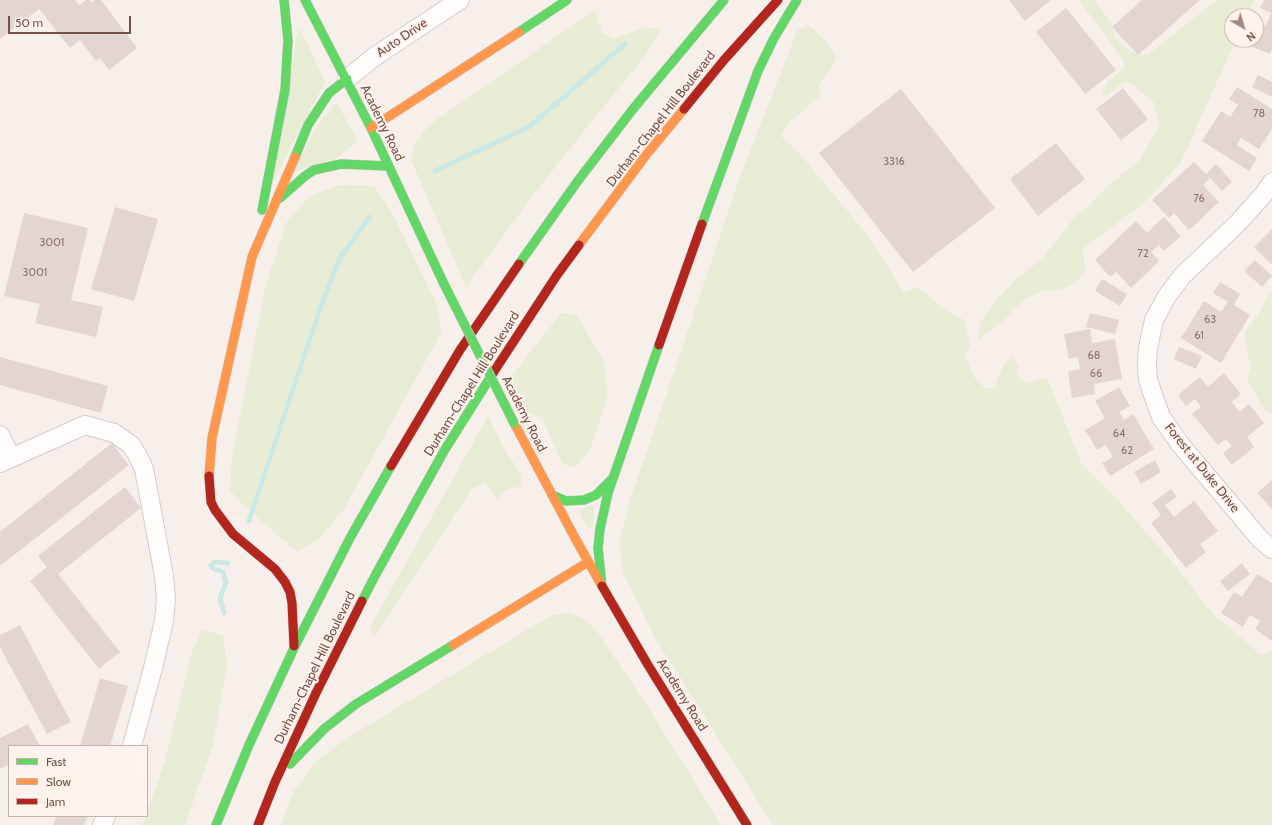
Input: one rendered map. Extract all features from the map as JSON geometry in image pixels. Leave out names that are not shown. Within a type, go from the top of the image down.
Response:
[{"type":"main road","points":[[284,0],[288,40],[285,90],[252,257],[212,438],[209,465],[209,487],[211,502],[215,510],[233,534],[275,569],[290,592],[292,603],[294,648]]},
{"type":"main road","name":"Academy Road","points":[[305,0],[371,128],[443,282],[552,495],[588,562],[648,665],[746,825]]},
{"type":"main road","points":[[371,128],[567,0]]},
{"type":"main road","name":"Durham-Chapel Hill Boulevard","points":[[216,825],[249,745],[294,648],[350,538],[403,444],[460,350],[522,258],[582,176],[633,109],[724,0]]},
{"type":"main road","name":"Durham-Chapel Hill Boulevard","points":[[258,825],[316,693],[376,574],[444,451],[500,362],[557,275],[646,155],[724,60],[778,0]]},
{"type":"main road","points":[[602,586],[598,548],[600,529],[613,477],[688,263],[758,71],[774,38],[797,0]]},
{"type":"main road","points":[[252,257],[308,125],[329,93],[347,79]]},
{"type":"main road","points":[[275,203],[305,176],[314,170],[341,164],[388,166]]},
{"type":"main road","points":[[552,495],[566,501],[584,500],[596,495],[613,477]]},
{"type":"main road","points":[[276,782],[299,754],[324,729],[356,704],[588,562]]},
{"type":"street","name":"Auto Drive","points":[[347,79],[369,60],[460,0]]},
{"type":"street","name":"Forest at Duke Drive","points":[[1272,182],[1263,196],[1237,224],[1184,275],[1167,296],[1154,320],[1148,348],[1147,365],[1148,379],[1161,417],[1185,450],[1260,539],[1272,549]]},
{"type":"street","points":[[0,435],[6,461],[85,426],[114,433],[131,445],[144,469],[164,576],[166,598],[164,621],[132,745]]},
{"type":"green space","points":[[1079,0],[1094,0],[1111,22],[1114,36],[1118,41],[1128,50],[1140,55],[1147,55],[1217,0],[1255,0],[1250,8],[1224,8],[1224,48],[1232,48],[1181,162],[1145,202],[1083,249],[1085,271],[1082,276],[1071,285],[1060,290],[1042,291],[1027,298],[1000,324],[977,341],[981,321],[996,300],[1019,276],[1042,259],[1074,218],[1090,205],[1110,184],[1139,161],[1160,125],[1153,101],[1127,81],[1107,96],[1102,93],[1108,81],[1124,68],[1124,61]]},
{"type":"green space","points":[[595,10],[602,33],[614,39],[640,29],[659,27],[660,32],[645,56],[533,195],[466,287],[411,160],[415,143],[430,124]]},
{"type":"green space","points":[[808,24],[828,43],[836,58],[830,70],[819,84],[820,96],[788,124],[781,136],[801,155],[870,238],[903,292],[918,287],[945,310],[964,320],[970,346],[965,355],[974,377],[985,388],[994,388],[1003,366],[1011,357],[1018,365],[1017,373],[1026,384],[1047,377],[1082,465],[1111,492],[1178,569],[1211,612],[1261,655],[1272,650],[1272,825],[773,825],[655,638],[624,575],[619,545],[629,502],[738,182],[797,31]]},
{"type":"green space","points":[[298,28],[305,39],[325,82],[273,182]]},
{"type":"green space","points":[[336,104],[358,141],[337,158],[293,172],[313,133],[333,105]]},
{"type":"green space","points":[[341,185],[374,186],[391,211],[438,307],[441,333],[344,509],[318,540],[297,552],[239,501],[230,490],[232,457],[265,288],[286,223],[311,195]]},
{"type":"green space","points":[[1272,291],[1272,415],[1262,406],[1247,379],[1251,367],[1245,342],[1245,331],[1259,314],[1269,293]]},
{"type":"green space","points":[[561,313],[577,315],[603,360],[608,395],[590,449],[578,464],[570,467],[562,463],[542,419],[526,411],[510,378]]},
{"type":"green space","points":[[488,416],[505,450],[521,474],[521,486],[507,490],[497,499],[485,482],[471,490],[376,635],[369,629]]},
{"type":"green space","points":[[594,504],[592,529],[588,528],[580,514],[581,509]]},
{"type":"green space","points":[[570,613],[585,619],[596,630],[650,710],[721,825],[281,825],[293,792],[317,760],[352,735],[550,616]]},
{"type":"green space","points":[[203,630],[223,635],[227,664],[213,745],[185,825],[142,825],[146,817],[148,817],[148,809],[165,761],[193,648]]},
{"type":"building","points":[[0,0],[75,0],[79,5],[86,0],[89,0],[91,3],[95,0],[101,0],[137,48],[109,70],[100,58],[96,61],[80,40],[70,48],[39,9],[0,39]]},
{"type":"building","points":[[1009,0],[1051,0],[1025,21]]},
{"type":"building","points":[[1142,0],[1200,0],[1138,55],[1112,27]]},
{"type":"building","points":[[1264,0],[1272,0],[1272,49],[1270,54],[1255,48],[1264,48],[1264,25],[1266,26],[1271,13],[1264,10],[1264,8],[1260,8]]},
{"type":"building","points":[[1066,8],[1116,70],[1085,94],[1036,32]]},
{"type":"building","points":[[1258,75],[1272,82],[1272,97],[1252,87]]},
{"type":"building","points":[[1237,87],[1272,109],[1272,129],[1259,149],[1241,138],[1237,145],[1257,158],[1249,171],[1202,141],[1221,111],[1230,117],[1238,105],[1229,99]]},
{"type":"building","points":[[1123,88],[1148,119],[1121,140],[1096,109]]},
{"type":"building","points":[[901,89],[995,208],[913,272],[819,153]]},
{"type":"building","points":[[1056,143],[1085,179],[1038,216],[1010,179]]},
{"type":"building","points":[[1194,162],[1206,174],[1216,164],[1232,182],[1222,191],[1210,178],[1203,185],[1219,202],[1189,230],[1174,213],[1169,218],[1152,200]]},
{"type":"building","points":[[115,207],[158,219],[134,301],[91,289]]},
{"type":"building","points":[[24,213],[88,228],[71,300],[103,307],[96,337],[35,323],[40,304],[4,296]]},
{"type":"building","points":[[1164,217],[1181,236],[1164,251],[1159,245],[1151,252],[1159,261],[1131,288],[1116,272],[1110,277],[1095,260],[1136,221],[1147,233]]},
{"type":"building","points":[[1272,229],[1272,265],[1254,247]]},
{"type":"building","points":[[1255,260],[1272,276],[1262,287],[1244,271]]},
{"type":"building","points":[[1102,279],[1127,294],[1120,306],[1095,291]]},
{"type":"building","points":[[1220,282],[1240,294],[1234,305],[1250,315],[1221,363],[1181,338],[1204,301],[1221,312],[1228,302],[1213,293]]},
{"type":"building","points":[[1090,313],[1119,320],[1115,334],[1086,327]]},
{"type":"building","points":[[1090,329],[1092,343],[1115,339],[1122,379],[1094,384],[1095,394],[1072,398],[1068,371],[1080,369],[1078,357],[1069,359],[1064,334]]},
{"type":"building","points":[[1179,347],[1202,356],[1196,369],[1174,359]]},
{"type":"building","points":[[0,357],[108,386],[101,413],[0,385]]},
{"type":"building","points":[[1224,373],[1241,394],[1232,402],[1240,412],[1249,404],[1264,423],[1247,437],[1254,447],[1232,465],[1223,453],[1232,446],[1226,439],[1218,445],[1192,414],[1201,407],[1195,399],[1186,406],[1178,395],[1200,377],[1208,387]]},
{"type":"building","points":[[1119,387],[1130,406],[1119,412],[1124,420],[1133,414],[1154,449],[1110,476],[1102,463],[1113,457],[1106,445],[1097,450],[1085,430],[1105,418],[1095,401]]},
{"type":"building","points":[[112,443],[129,465],[0,566],[0,532]]},
{"type":"building","points":[[1155,460],[1161,472],[1141,484],[1134,472]]},
{"type":"building","points":[[1272,480],[1272,509],[1257,493]]},
{"type":"building","points":[[125,487],[141,508],[58,574],[120,652],[99,669],[30,581],[47,567],[38,556]]},
{"type":"building","points":[[1171,489],[1177,497],[1165,505],[1174,517],[1194,501],[1218,531],[1200,544],[1206,552],[1186,568],[1151,523],[1161,515],[1152,503]]},
{"type":"building","points":[[1242,563],[1250,574],[1228,591],[1220,581]]},
{"type":"building","points":[[1257,574],[1272,583],[1272,641],[1255,629],[1260,621],[1250,615],[1243,627],[1221,613],[1234,592],[1242,597]]},
{"type":"building","points":[[20,625],[71,722],[47,734],[0,647],[0,635]]},
{"type":"building","points":[[100,678],[128,686],[110,745],[80,745]]},
{"type":"building","points":[[28,724],[39,745],[8,745],[8,765],[0,769],[0,738]]},
{"type":"building","points":[[57,817],[88,817],[84,825],[53,825]]},
{"type":"waterway","points":[[435,171],[529,127],[625,44]]},
{"type":"waterway","points":[[249,521],[319,312],[339,259],[370,217]]},
{"type":"waterway","points":[[224,613],[220,598],[226,582],[223,572],[212,568],[211,565],[215,562],[228,563]]},
{"type":"traffic: fast","points":[[262,210],[285,90],[288,40],[284,0]]},
{"type":"traffic: fast","points":[[305,0],[371,128],[443,282]]},
{"type":"traffic: fast","points":[[519,32],[567,0]]},
{"type":"traffic: fast","points":[[519,264],[577,182],[633,109],[724,0]]},
{"type":"traffic: fast","points":[[702,224],[758,71],[774,38],[797,0]]},
{"type":"traffic: fast","points":[[295,157],[308,125],[329,93],[347,79]]},
{"type":"traffic: fast","points":[[280,198],[314,170],[341,164],[388,166]]},
{"type":"traffic: fast","points":[[443,282],[514,423]]},
{"type":"traffic: fast","points":[[602,586],[598,548],[600,529],[608,493],[659,345]]},
{"type":"traffic: fast","points":[[362,601],[444,451],[493,373]]},
{"type":"traffic: fast","points":[[216,825],[249,745],[294,648],[350,538],[391,466]]},
{"type":"traffic: fast","points":[[552,495],[566,501],[584,500],[596,495],[613,478]]},
{"type":"traffic: fast","points":[[290,764],[324,729],[356,704],[453,645]]},
{"type":"traffic: slow","points":[[371,128],[519,32]]},
{"type":"traffic: slow","points":[[579,245],[646,155],[684,109]]},
{"type":"traffic: slow","points":[[209,476],[212,438],[252,257],[295,157]]},
{"type":"traffic: slow","points":[[514,423],[602,586]]},
{"type":"traffic: slow","points":[[453,645],[588,562]]},
{"type":"traffic: jam","points":[[684,109],[724,60],[778,0]]},
{"type":"traffic: jam","points":[[659,345],[702,224]]},
{"type":"traffic: jam","points":[[493,373],[557,275],[579,245]]},
{"type":"traffic: jam","points":[[391,466],[460,350],[519,264]]},
{"type":"traffic: jam","points":[[209,476],[211,502],[215,510],[233,534],[275,569],[285,582],[290,592],[292,603],[294,646]]},
{"type":"traffic: jam","points":[[602,586],[648,665],[747,825]]},
{"type":"traffic: jam","points":[[258,825],[275,782],[316,693],[362,601]]}]
